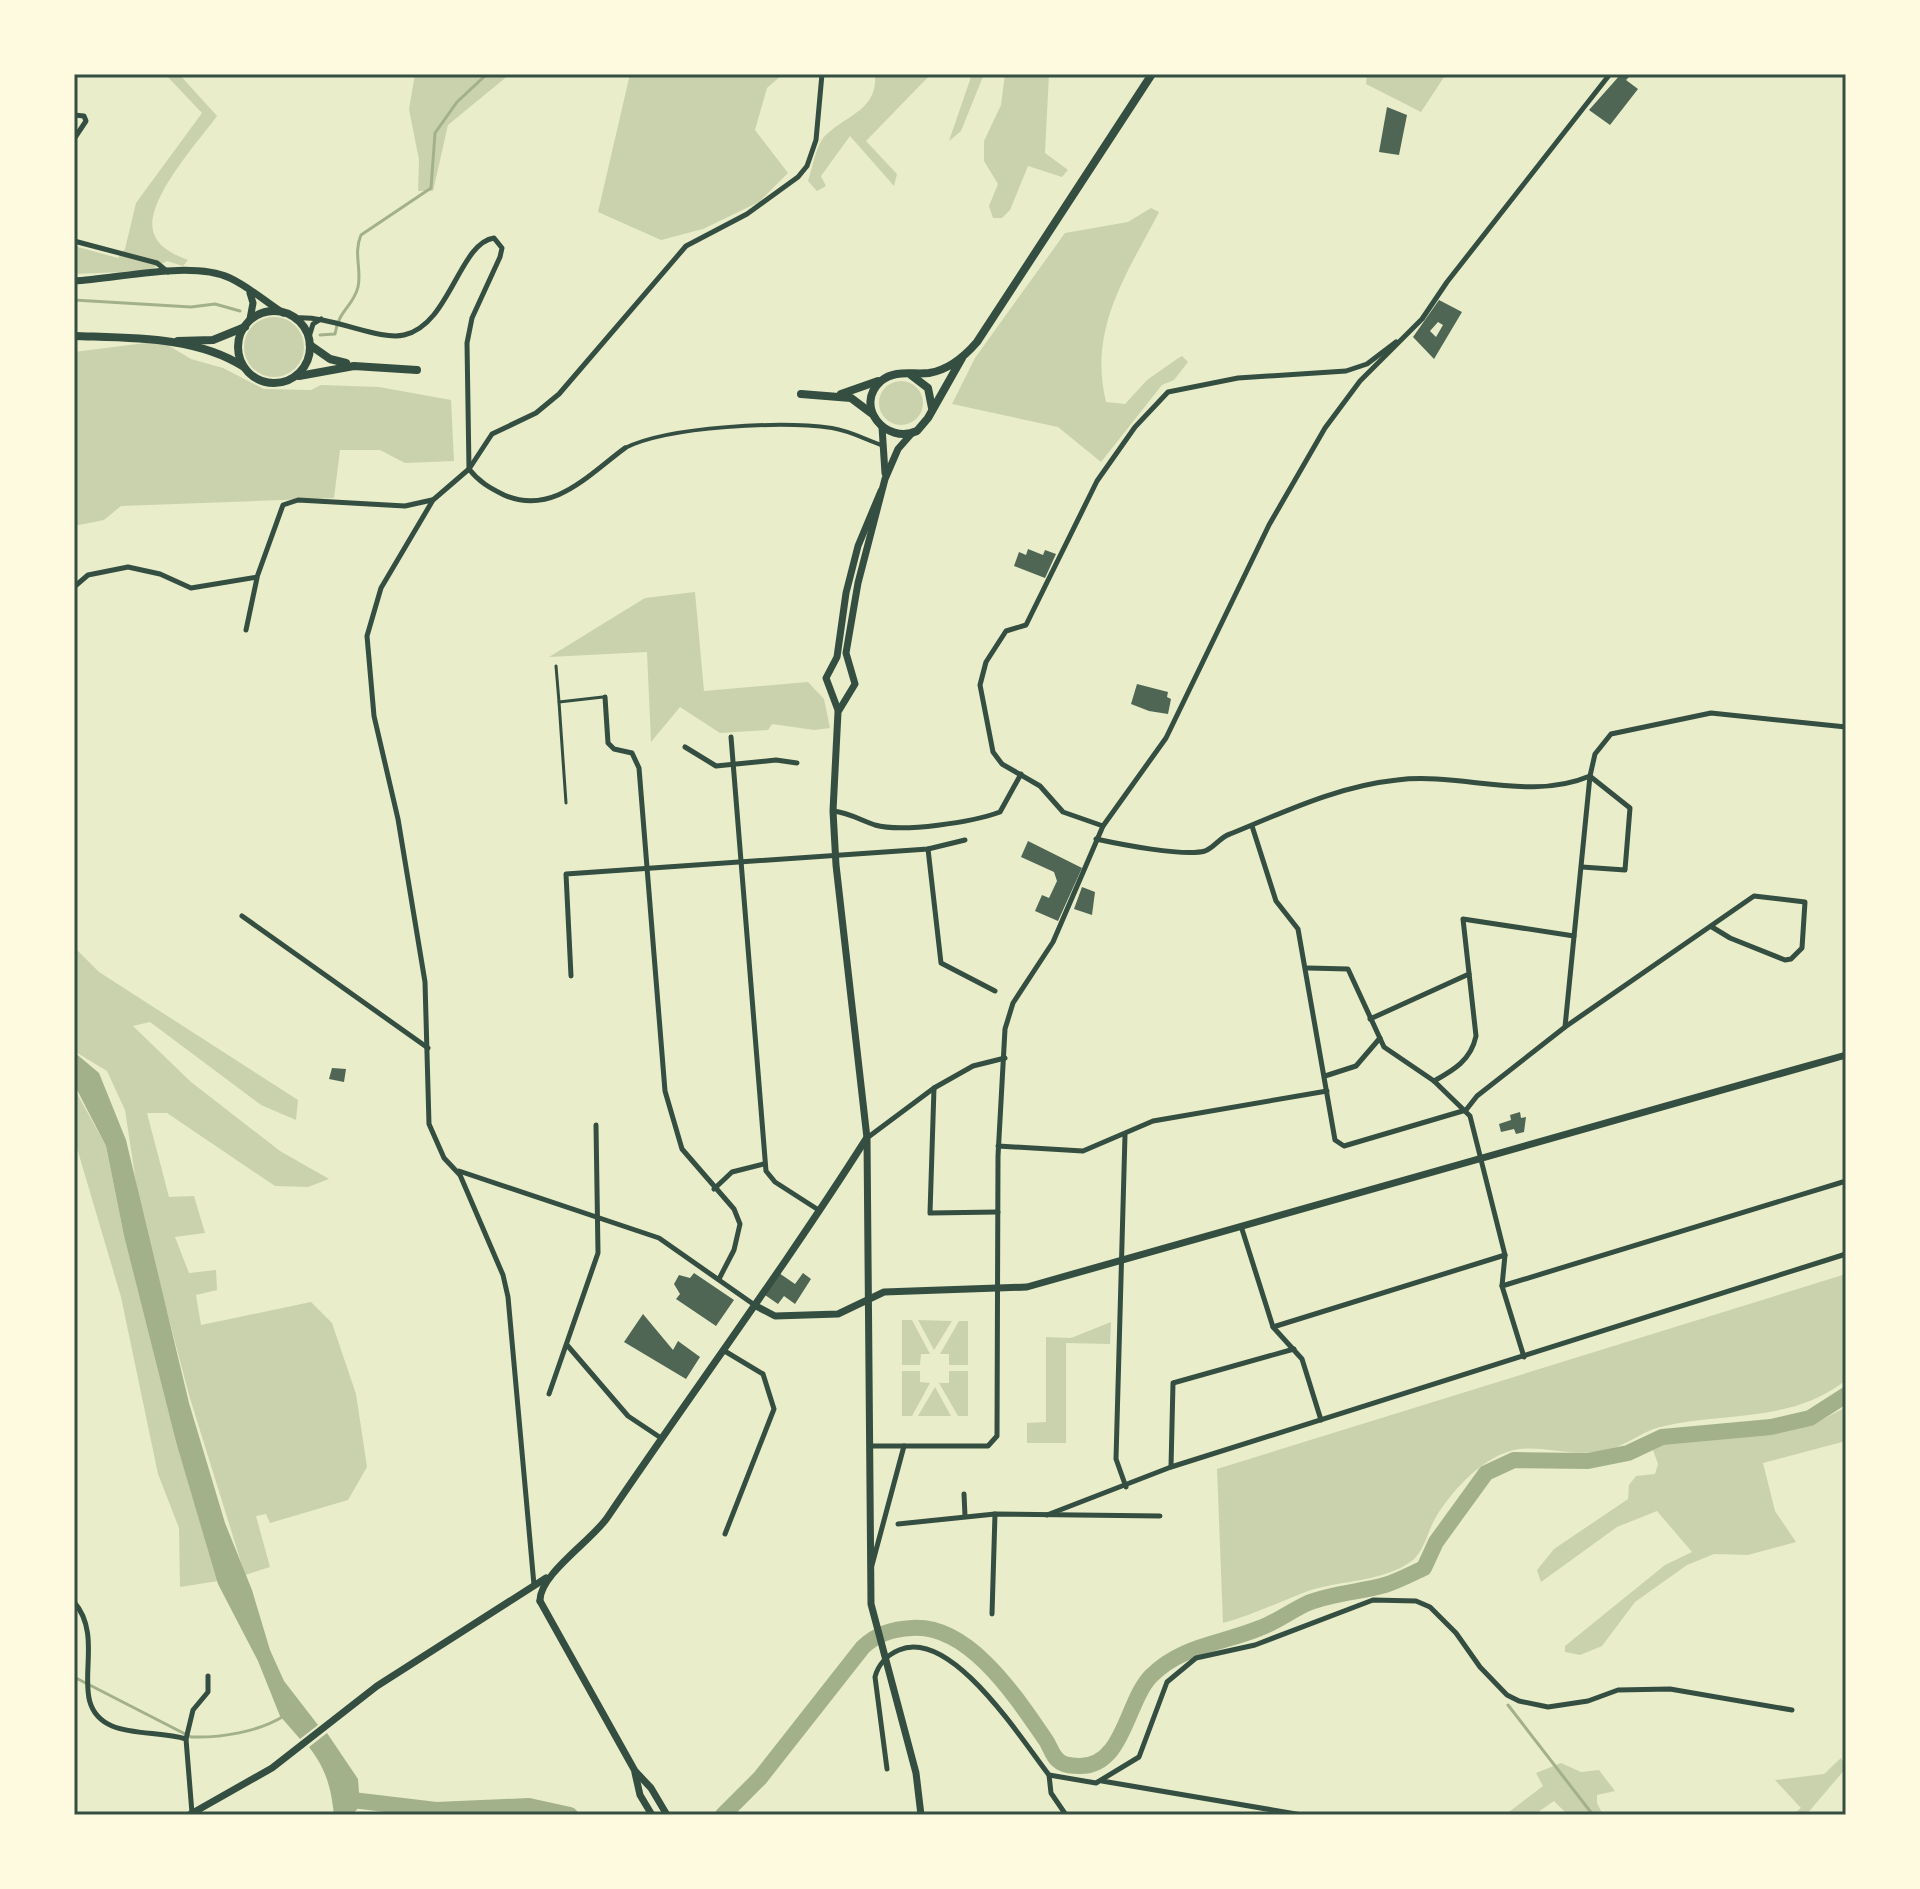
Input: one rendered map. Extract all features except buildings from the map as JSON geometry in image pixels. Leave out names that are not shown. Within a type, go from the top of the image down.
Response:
[{"type":"main road","points":[[838,712],[826,678],[833,668],[858,546],[898,449],[923,426],[962,358],[993,319],[1152,74]]},
{"type":"main road","points":[[74,281],[168,272],[223,276],[295,318],[310,341],[330,359],[354,366]]},
{"type":"main road","points":[[244,367],[238,344],[253,303],[249,291]]},
{"type":"main road","points":[[74,336],[161,341],[213,340],[270,312],[283,313]]},
{"type":"main road","points":[[161,341],[208,350],[244,367],[263,382],[284,382],[329,368],[354,366],[417,370]]},
{"type":"main road","points":[[294,377],[307,363],[310,341]]},
{"type":"main road","points":[[837,395],[890,375],[937,371],[962,358]]},
{"type":"main road","points":[[904,373],[918,378],[928,388],[931,412]]},
{"type":"main road","points":[[875,418],[872,396],[882,380],[890,375]]},
{"type":"main road","points":[[801,394],[837,395],[857,401],[882,427],[895,433],[912,433]]},
{"type":"main road","points":[[882,427],[884,483],[858,583],[846,653],[855,684],[838,712],[833,811],[835,857],[867,1138],[873,1622],[916,1773],[921,1815]]},
{"type":"main road","points":[[833,668],[850,670]]},
{"type":"main road","points":[[830,691],[846,695]]},
{"type":"main road","points":[[756,1306],[775,1316],[838,1314],[893,1291],[1027,1287],[1846,1055]]},
{"type":"main road","points":[[667,1815],[651,1788],[635,1771],[540,1601],[542,1588],[551,1575],[601,1526],[722,1349],[756,1306],[817,1209],[867,1138]]},
{"type":"main road","points":[[190,1814],[258,1778],[409,1664],[551,1575]]},
{"type":"main road","points":[[529,1597],[534,1585]]},
{"type":"main road","points":[[517,1597],[540,1601]]},
{"type":"main road","points":[[635,1771],[640,1795],[652,1815]]},
{"type":"street","points":[[534,1585],[508,1297],[503,1275],[458,1171],[444,1158],[429,1124],[426,1105],[429,1049],[425,982],[367,662],[367,636],[381,588],[433,500],[469,469],[492,434],[536,413],[559,394],[686,246],[747,214],[798,177],[807,166],[816,140],[822,74]]},
{"type":"street","points":[[870,1446],[988,1446],[997,1436],[998,1146],[1007,1016],[1053,942],[1103,826],[1166,738],[1269,525],[1325,428],[1360,381],[1404,338],[1610,74]]},
{"type":"street","points":[[74,115],[84,116],[86,121],[74,139]]},
{"type":"street","points":[[295,318],[325,318],[393,335],[413,332],[440,309],[481,242],[494,238],[499,243],[500,257],[472,318],[467,343],[469,469],[493,489],[519,501],[539,503],[564,492],[641,440],[679,434],[808,426],[849,432],[885,447]]},
{"type":"street","points":[[74,241],[157,263],[168,272]]},
{"type":"street","points":[[310,341],[313,324],[325,318]]},
{"type":"street","points":[[1103,826],[1063,812],[1040,786],[1002,764],[991,746],[981,696],[982,673],[1006,631],[1026,625],[1097,481],[1135,427],[1168,392],[1238,378],[1346,371],[1367,364],[1404,338]]},
{"type":"street","points":[[246,630],[257,577],[283,505],[298,500],[405,506],[433,500]]},
{"type":"street","points":[[74,587],[88,575],[128,567],[142,568],[191,588],[257,577]]},
{"type":"street","points":[[605,697],[608,743],[614,749],[632,753],[638,760],[665,1091],[682,1149],[734,1209],[740,1224],[734,1250],[719,1279]]},
{"type":"street","points":[[1565,1027],[1590,776],[1595,754],[1611,734],[1702,714],[1782,717],[1846,727]]},
{"type":"street","points":[[731,737],[764,1164],[775,1182],[817,1209]]},
{"type":"street","points":[[685,747],[716,766],[776,760],[797,763]]},
{"type":"street","points":[[833,811],[849,812],[886,827],[930,828],[1000,812],[1021,774]]},
{"type":"street","points":[[1096,839],[1125,846],[1204,851],[1226,835],[1311,801],[1372,783],[1436,779],[1538,788],[1572,784],[1590,776]]},
{"type":"street","points":[[1582,867],[1625,870],[1630,808],[1590,776]]},
{"type":"street","points":[[1252,826],[1276,901],[1298,929],[1335,1140],[1344,1146],[1466,1110],[1477,1096],[1565,1027],[1754,896],[1805,902],[1802,948],[1791,959],[1785,960],[1730,938],[1712,927]]},
{"type":"street","points":[[571,976],[566,874],[823,855],[835,857],[928,849],[965,840]]},
{"type":"street","points":[[928,849],[941,963],[995,991]]},
{"type":"street","points":[[242,916],[429,1049]]},
{"type":"street","points":[[1434,1081],[1457,1068],[1470,1054],[1476,1036],[1463,919],[1575,937]]},
{"type":"street","points":[[1307,968],[1348,969],[1384,1047],[1434,1081],[1466,1110],[1473,1122],[1505,1255],[1502,1286],[1524,1357]]},
{"type":"street","points":[[1370,1019],[1469,974]]},
{"type":"street","points":[[1325,1076],[1356,1066],[1380,1038]]},
{"type":"street","points":[[867,1138],[934,1088],[973,1066],[1005,1058]]},
{"type":"street","points":[[934,1088],[930,1213],[998,1212]]},
{"type":"street","points":[[998,1146],[1083,1151],[1153,1121],[1327,1091]]},
{"type":"street","points":[[549,1394],[598,1253],[596,1125]]},
{"type":"street","points":[[1125,1135],[1117,1468],[1126,1487]]},
{"type":"street","points":[[714,1189],[732,1172],[764,1164]]},
{"type":"street","points":[[458,1171],[659,1238],[756,1306]]},
{"type":"street","points":[[1502,1286],[1846,1181]]},
{"type":"street","points":[[1241,1225],[1273,1327],[1302,1359],[1321,1420]]},
{"type":"street","points":[[1047,1515],[1126,1487],[1171,1467],[1846,1254]]},
{"type":"street","points":[[1273,1327],[1505,1255]]},
{"type":"street","points":[[566,1344],[628,1416],[661,1438]]},
{"type":"street","points":[[722,1349],[763,1374],[774,1409],[725,1534]]},
{"type":"street","points":[[1171,1467],[1173,1383],[1294,1349]]},
{"type":"street","points":[[871,1570],[886,1523],[904,1446]]},
{"type":"street","points":[[964,1494],[965,1516]]},
{"type":"street","points":[[886,1523],[995,1514],[1160,1516]]},
{"type":"street","points":[[992,1614],[995,1514]]},
{"type":"street","points":[[1049,1775],[1096,1783],[1139,1757],[1162,1692],[1183,1665],[1196,1658],[1255,1645],[1373,1600],[1416,1601],[1430,1607],[1507,1695],[1532,1705],[1548,1707],[1588,1701],[1633,1688],[1670,1689],[1792,1710]]},
{"type":"street","points":[[74,1602],[87,1618],[90,1632],[85,1686],[95,1710],[112,1726],[186,1739]]},
{"type":"street","points":[[887,1769],[874,1685],[876,1670],[897,1650],[912,1646],[947,1656],[988,1698],[1049,1775],[1051,1793],[1066,1815]]},
{"type":"street","points":[[190,1814],[186,1739],[193,1710],[208,1692],[208,1676]]},
{"type":"street","points":[[1101,1780],[1302,1815]]},
{"type":"lane","points":[[556,666],[566,803]]},
{"type":"lane","points":[[559,702],[605,697]]},
{"type":"shaded area","points":[[165,74],[179,74],[217,116],[174,173],[156,206],[154,234],[164,247],[188,260],[183,266],[167,261],[148,271],[74,274],[74,246],[118,258],[125,249],[136,203],[202,113]]},
{"type":"shaded area","points":[[415,74],[510,74],[448,125],[433,191],[418,191],[419,160],[409,109]]},
{"type":"shaded area","points":[[630,74],[783,74],[767,88],[755,130],[788,173],[759,202],[703,229],[661,240],[598,212]]},
{"type":"shaded area","points":[[875,74],[931,74],[866,141],[897,174],[894,186],[850,136],[821,176],[826,186],[817,191],[808,181],[820,143],[867,103],[875,86]]},
{"type":"shaded area","points":[[972,74],[984,74],[961,131],[949,141]]},
{"type":"shaded area","points":[[1005,74],[1049,74],[1045,153],[1068,170],[1062,177],[1028,166],[1010,210],[1002,218],[993,218],[989,206],[998,184],[984,161],[984,141],[1001,105]]},
{"type":"shaded area","points":[[1367,74],[1446,74],[1421,112],[1366,84]]},
{"type":"shaded area","points":[[1151,208],[1159,212],[1123,280],[1106,326],[1102,375],[1106,402],[1125,404],[1147,380],[1177,359],[1182,356],[1188,362],[1174,380],[1162,385],[1101,462],[1058,427],[952,404],[975,358],[1065,233],[1128,222]]},
{"type":"shaded area","points":[[274,317],[285,319],[295,326],[302,336],[302,358],[295,368],[285,375],[274,377],[263,375],[253,368],[246,358],[244,347],[246,336],[253,326],[263,319]]},
{"type":"shaded area","points":[[161,341],[191,359],[223,368],[264,389],[311,390],[321,385],[379,387],[451,400],[454,461],[405,463],[380,450],[340,450],[334,498],[121,506],[104,520],[74,526],[74,352]]},
{"type":"shaded area","points":[[901,381],[917,387],[923,403],[917,419],[901,425],[885,419],[879,403],[885,387]]},
{"type":"shaded area","points":[[695,592],[704,691],[808,682],[824,699],[830,728],[814,730],[772,724],[768,730],[720,733],[680,707],[651,742],[647,652],[549,657],[645,598]]},
{"type":"shaded area","points":[[74,947],[99,972],[298,1100],[296,1120],[261,1105],[150,1022],[133,1026],[191,1082],[280,1151],[329,1179],[308,1187],[275,1186],[167,1113],[147,1113],[169,1197],[194,1196],[205,1233],[175,1237],[189,1273],[216,1270],[217,1290],[196,1295],[201,1325],[311,1302],[332,1323],[356,1394],[367,1467],[348,1500],[270,1523],[266,1514],[256,1516],[270,1567],[245,1575],[189,1395],[140,1209],[125,1110],[107,1071],[74,1051]]},
{"type":"shaded area","points":[[74,1052],[99,1073],[126,1140],[189,1403],[225,1523],[284,1681],[318,1725],[300,1739],[280,1716],[258,1661],[218,1584],[176,1442],[124,1236],[106,1146],[74,1084]]},
{"type":"shaded area","points":[[74,1088],[106,1146],[124,1236],[176,1442],[218,1581],[180,1587],[179,1528],[158,1474],[121,1297],[74,1138]]},
{"type":"shaded area","points":[[1846,1274],[1846,1380],[1825,1394],[1780,1410],[1660,1427],[1619,1446],[1593,1453],[1529,1448],[1506,1452],[1482,1466],[1460,1485],[1436,1517],[1417,1556],[1402,1567],[1376,1577],[1308,1591],[1223,1623],[1217,1469]]},
{"type":"shaded area","points":[[902,1320],[912,1320],[930,1354],[921,1354],[920,1365],[902,1365]]},
{"type":"shaded area","points":[[918,1320],[952,1321],[934,1350]]},
{"type":"shaded area","points":[[959,1321],[968,1321],[968,1365],[949,1365],[949,1354],[940,1354]]},
{"type":"shaded area","points":[[1111,1322],[1110,1344],[1066,1343],[1066,1443],[1027,1443],[1027,1423],[1046,1422],[1046,1337],[1071,1338]]},
{"type":"shaded area","points":[[902,1371],[920,1371],[920,1382],[930,1383],[912,1416],[902,1416]]},
{"type":"shaded area","points":[[949,1371],[968,1371],[968,1416],[958,1416],[939,1383],[949,1383]]},
{"type":"shaded area","points":[[935,1387],[951,1416],[918,1416]]},
{"type":"shaded area","points":[[1846,1407],[1846,1441],[1763,1463],[1775,1511],[1796,1542],[1748,1555],[1714,1554],[1687,1565],[1635,1602],[1602,1646],[1580,1655],[1565,1652],[1565,1646],[1665,1565],[1692,1552],[1657,1511],[1617,1527],[1541,1582],[1537,1570],[1554,1549],[1628,1499],[1629,1485],[1636,1476],[1655,1474],[1658,1464],[1653,1450],[1667,1441],[1816,1423]]},
{"type":"shaded area","points":[[327,1733],[358,1779],[360,1806],[352,1815],[334,1815],[327,1779],[309,1747]]},
{"type":"shaded area","points":[[1841,1758],[1846,1768],[1806,1815],[1792,1815],[1801,1808],[1775,1780],[1824,1774]]},
{"type":"shaded area","points":[[1561,1763],[1581,1772],[1599,1770],[1615,1791],[1597,1795],[1603,1815],[1568,1815],[1554,1801],[1534,1815],[1505,1815],[1543,1786],[1536,1773]]},
{"type":"waterway","points":[[320,335],[335,334],[340,319],[356,294],[361,235],[431,188],[435,133],[457,102],[487,74]]},
{"type":"waterway","points":[[74,300],[191,307],[215,304],[240,311]]},
{"type":"waterway","points":[[723,1815],[760,1778],[863,1647],[885,1633],[912,1628],[933,1630],[953,1638],[971,1650],[1005,1684],[1059,1761],[1076,1766],[1095,1763],[1106,1756],[1115,1744],[1151,1676],[1176,1658],[1266,1625],[1308,1603],[1385,1585],[1424,1568],[1436,1542],[1486,1473],[1514,1460],[1588,1461],[1628,1453],[1662,1437],[1771,1427],[1810,1418],[1846,1395]]},
{"type":"waterway","points":[[74,1677],[191,1737],[239,1733],[284,1716]]},
{"type":"waterway","points":[[1508,1705],[1593,1815]]},
{"type":"waterway","points":[[344,1799],[436,1810],[529,1806],[570,1815]]}]
